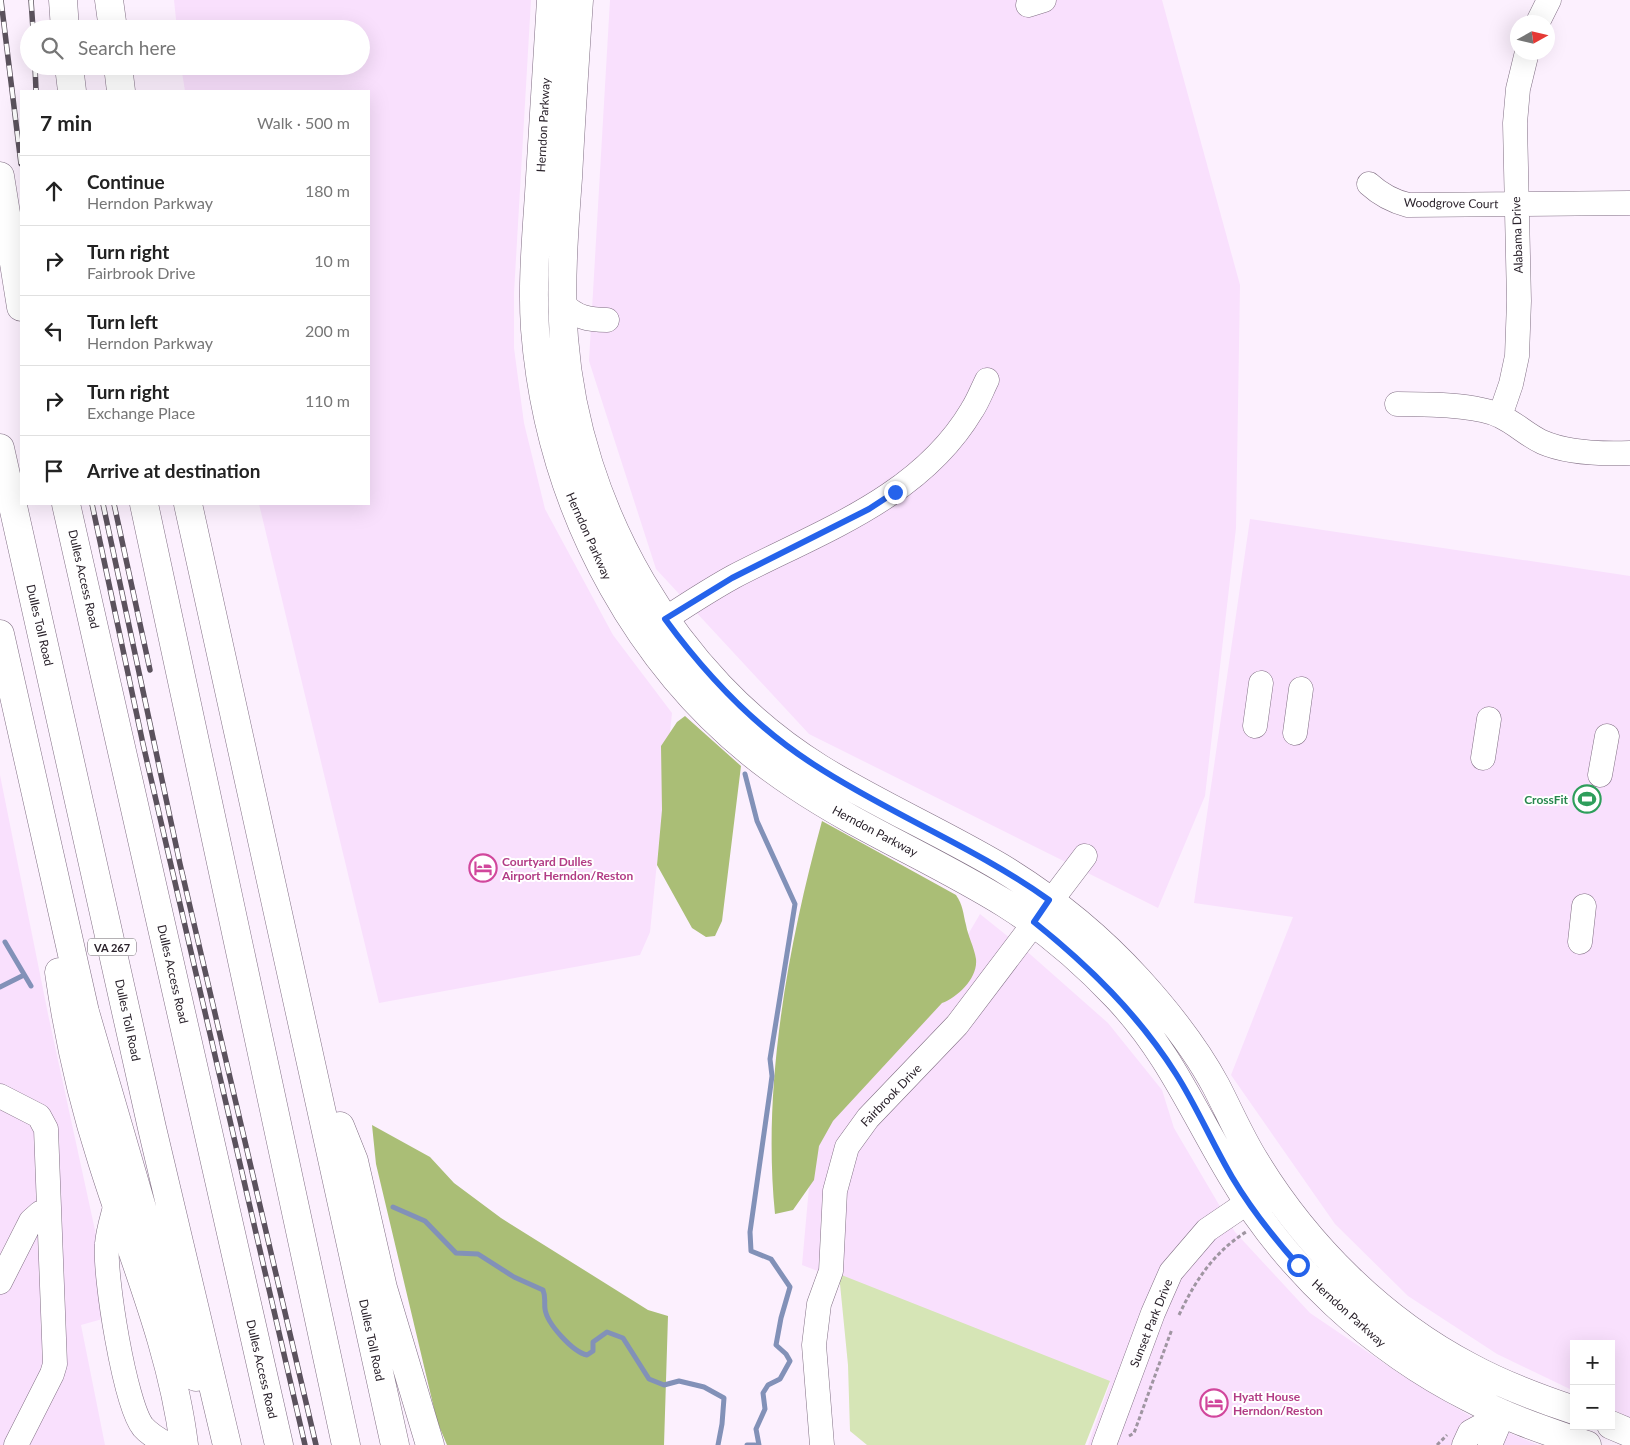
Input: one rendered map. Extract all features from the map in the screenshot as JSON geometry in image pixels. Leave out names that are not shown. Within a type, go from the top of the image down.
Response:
[{"type":"main road","points":[[63,0],[64,20]]},
{"type":"main road","points":[[109,0],[112,20]]},
{"type":"main road","name":"Herndon Parkway","points":[[551,0],[534,278],[535,326],[544,398],[556,451],[580,520],[603,570],[641,634],[668,670],[704,710],[770,768],[840,813],[956,874],[1034,922],[1088,969],[1144,1028],[1180,1081],[1233,1178],[1248,1201],[1298,1265],[1361,1327],[1426,1373],[1503,1414],[1587,1445]]},
{"type":"main road","name":"Herndon Parkway","points":[[579,0],[564,239],[564,338],[571,388],[589,464],[611,522],[634,570],[665,619],[725,691],[790,748],[869,798],[985,858],[1049,900],[1117,958],[1172,1019],[1207,1071],[1247,1147],[1272,1187],[1323,1252],[1363,1291],[1402,1323],[1442,1351],[1480,1372],[1570,1408]]},
{"type":"main road","points":[[70,75],[72,90]]},
{"type":"main road","points":[[119,75],[121,90]]},
{"type":"main road","points":[[546,79],[574,83]]},
{"type":"main road","points":[[0,176],[20,301]]},
{"type":"main road","name":"Dulles Toll Road","points":[[0,448],[158,1157],[226,1445]]},
{"type":"main road","name":"Dulles Access Road","points":[[66,505],[279,1445]]},
{"type":"main road","points":[[144,505],[346,1445]]},
{"type":"main road","name":"Dulles Toll Road","points":[[188,505],[310,1050],[395,1445]]},
{"type":"main road","points":[[0,634],[98,1058],[179,1335],[226,1445]]},
{"type":"main road","points":[[42,821],[52,923],[63,1003],[83,1096],[166,1355],[184,1445]]},
{"type":"main road","points":[[310,1050],[354,1161],[385,1296],[430,1445]]},
{"type":"main road","points":[[1615,1426],[1630,1433]]},
{"type":"street","points":[[1542,15],[1550,0]]},
{"type":"street","name":"Alabama Drive","points":[[1500,416],[1511,384],[1517,356],[1519,301],[1515,123],[1518,89],[1525,60]]},
{"type":"street","name":"Woodgrove Court","points":[[1368,184],[1392,201],[1408,205],[1630,204]]},
{"type":"street","points":[[563,304],[575,314],[586,319],[607,320]]},
{"type":"street","points":[[641,634],[732,578],[869,509],[895,492],[942,450],[972,411],[988,380]]},
{"type":"street","points":[[1397,404],[1447,406],[1479,410],[1500,416],[1519,430],[1544,443],[1606,454],[1630,453]]},
{"type":"street","points":[[1255,726],[1261,683]]},
{"type":"street","points":[[1295,733],[1301,690]]},
{"type":"street","points":[[1483,758],[1489,719]]},
{"type":"street","points":[[1600,775],[1607,736]]},
{"type":"street","name":"Fairbrook Drive","points":[[822,1445],[814,1345],[819,1304],[831,1271],[834,1244],[833,1205],[837,1176],[845,1151],[853,1137],[881,1104],[958,1025],[1049,900],[1085,856]]},
{"type":"street","points":[[1580,942],[1584,906]]},
{"type":"street","points":[[0,1096],[39,1116],[45,1124],[54,1369],[16,1445]]},
{"type":"street","name":"Sunset Park Drive","points":[[1104,1445],[1153,1313],[1171,1272],[1207,1230],[1248,1201],[1272,1187]]},
{"type":"street","points":[[116,1203],[107,1244],[109,1283],[117,1337],[133,1406],[142,1426],[168,1445]]},
{"type":"street","points":[[0,1282],[31,1221],[40,1213],[49,1212]]},
{"type":"street","points":[[1456,1440],[1503,1414]]},
{"type":"street","points":[[1490,1445],[1503,1414]]},
{"type":"path","points":[[1179,1315],[1191,1290],[1210,1262],[1223,1248],[1247,1232]]},
{"type":"path","points":[[1126,1437],[1134,1433],[1172,1330]]},
{"type":"path","points":[[1437,1445],[1456,1440]]},
{"type":"shaded area","points":[[174,0],[531,0],[514,293],[514,348],[524,423],[545,509],[613,635],[672,713],[650,932],[640,955],[379,1003],[259,505],[370,505],[370,90],[185,90],[182,75],[370,75],[370,20],[176,20]]},
{"type":"shaded area","points":[[610,0],[1162,0],[1240,285],[1236,528],[1205,796],[1158,908],[809,734],[656,569],[589,361]]},
{"type":"shaded area","points":[[1250,519],[1630,576],[1630,1418],[1615,1411],[1615,1340],[1570,1340],[1570,1389],[1497,1354],[1408,1296],[1335,1224],[1231,1075],[1293,917],[1194,903]]},
{"type":"shaded area","points":[[0,775],[48,1014],[98,1244],[106,1318],[81,1325],[105,1445],[0,1445]]},
{"type":"shaded area","points":[[980,914],[1031,955],[1108,1023],[1162,1090],[1174,1128],[1235,1232],[1310,1313],[1403,1376],[1470,1416],[1538,1445],[1088,1445],[1110,1383],[802,1265],[815,1120],[932,996]]},
{"type":"green space","points":[[685,716],[741,766],[722,921],[715,936],[706,937],[692,928],[657,865],[662,810],[661,746],[677,722]]},
{"type":"green space","points":[[822,821],[956,895],[960,902],[975,955],[976,966],[966,986],[942,1003],[833,1121],[819,1146],[814,1180],[793,1210],[775,1214],[772,1166],[772,1116],[781,1016],[798,917]]},
{"type":"green space","points":[[372,1125],[430,1157],[454,1183],[501,1218],[648,1310],[668,1316],[664,1445],[447,1445],[437,1421],[376,1164]]},
{"type":"green space","points":[[839,1274],[1110,1381],[1085,1445],[867,1445],[850,1431],[848,1365]]},
{"type":"waterway","points":[[745,774],[757,821],[795,904],[770,1059],[772,1076],[750,1232],[751,1251],[771,1259],[790,1287],[776,1345],[786,1354],[790,1361],[780,1379],[768,1385],[763,1393],[765,1409],[756,1429],[759,1445]]},
{"type":"waterway","points":[[5,942],[31,986]]},
{"type":"waterway","points":[[0,987],[24,975]]},
{"type":"waterway","points":[[393,1207],[425,1221],[456,1253],[478,1254],[514,1277],[543,1290],[545,1309],[550,1322],[568,1343],[581,1353],[587,1355],[593,1351],[593,1342],[607,1332],[623,1338],[649,1379],[664,1385],[679,1381],[704,1387],[724,1398],[718,1445]]},
{"type":"waterway","points":[[747,1445],[755,1445]]},
{"type":"railway","points":[[1,0],[20,156]]},
{"type":"railway","points":[[31,0],[32,20]]},
{"type":"railway","points":[[35,75],[36,90]]},
{"type":"railway","points":[[92,505],[143,744],[305,1445]]},
{"type":"railway","points":[[103,505],[180,864],[316,1445]]},
{"type":"railway","points":[[114,505],[150,670]]},
{"type":"place","name":"CrossFit","points":[[1587,799]]},
{"type":"place","name":"Courtyard Dulles Airport Herndon/Reston","points":[[483,868]]},
{"type":"place","name":"Hyatt House Herndon/Reston","points":[[1214,1403]]},
{"type":"route","points":[[895,492],[869,509],[732,578],[665,619],[705,670],[725,691],[746,712],[790,748],[814,765],[869,798],[978,854],[1049,900],[1034,922],[1105,985],[1144,1028],[1176,1073],[1233,1178],[1261,1221],[1298,1265]]}]
